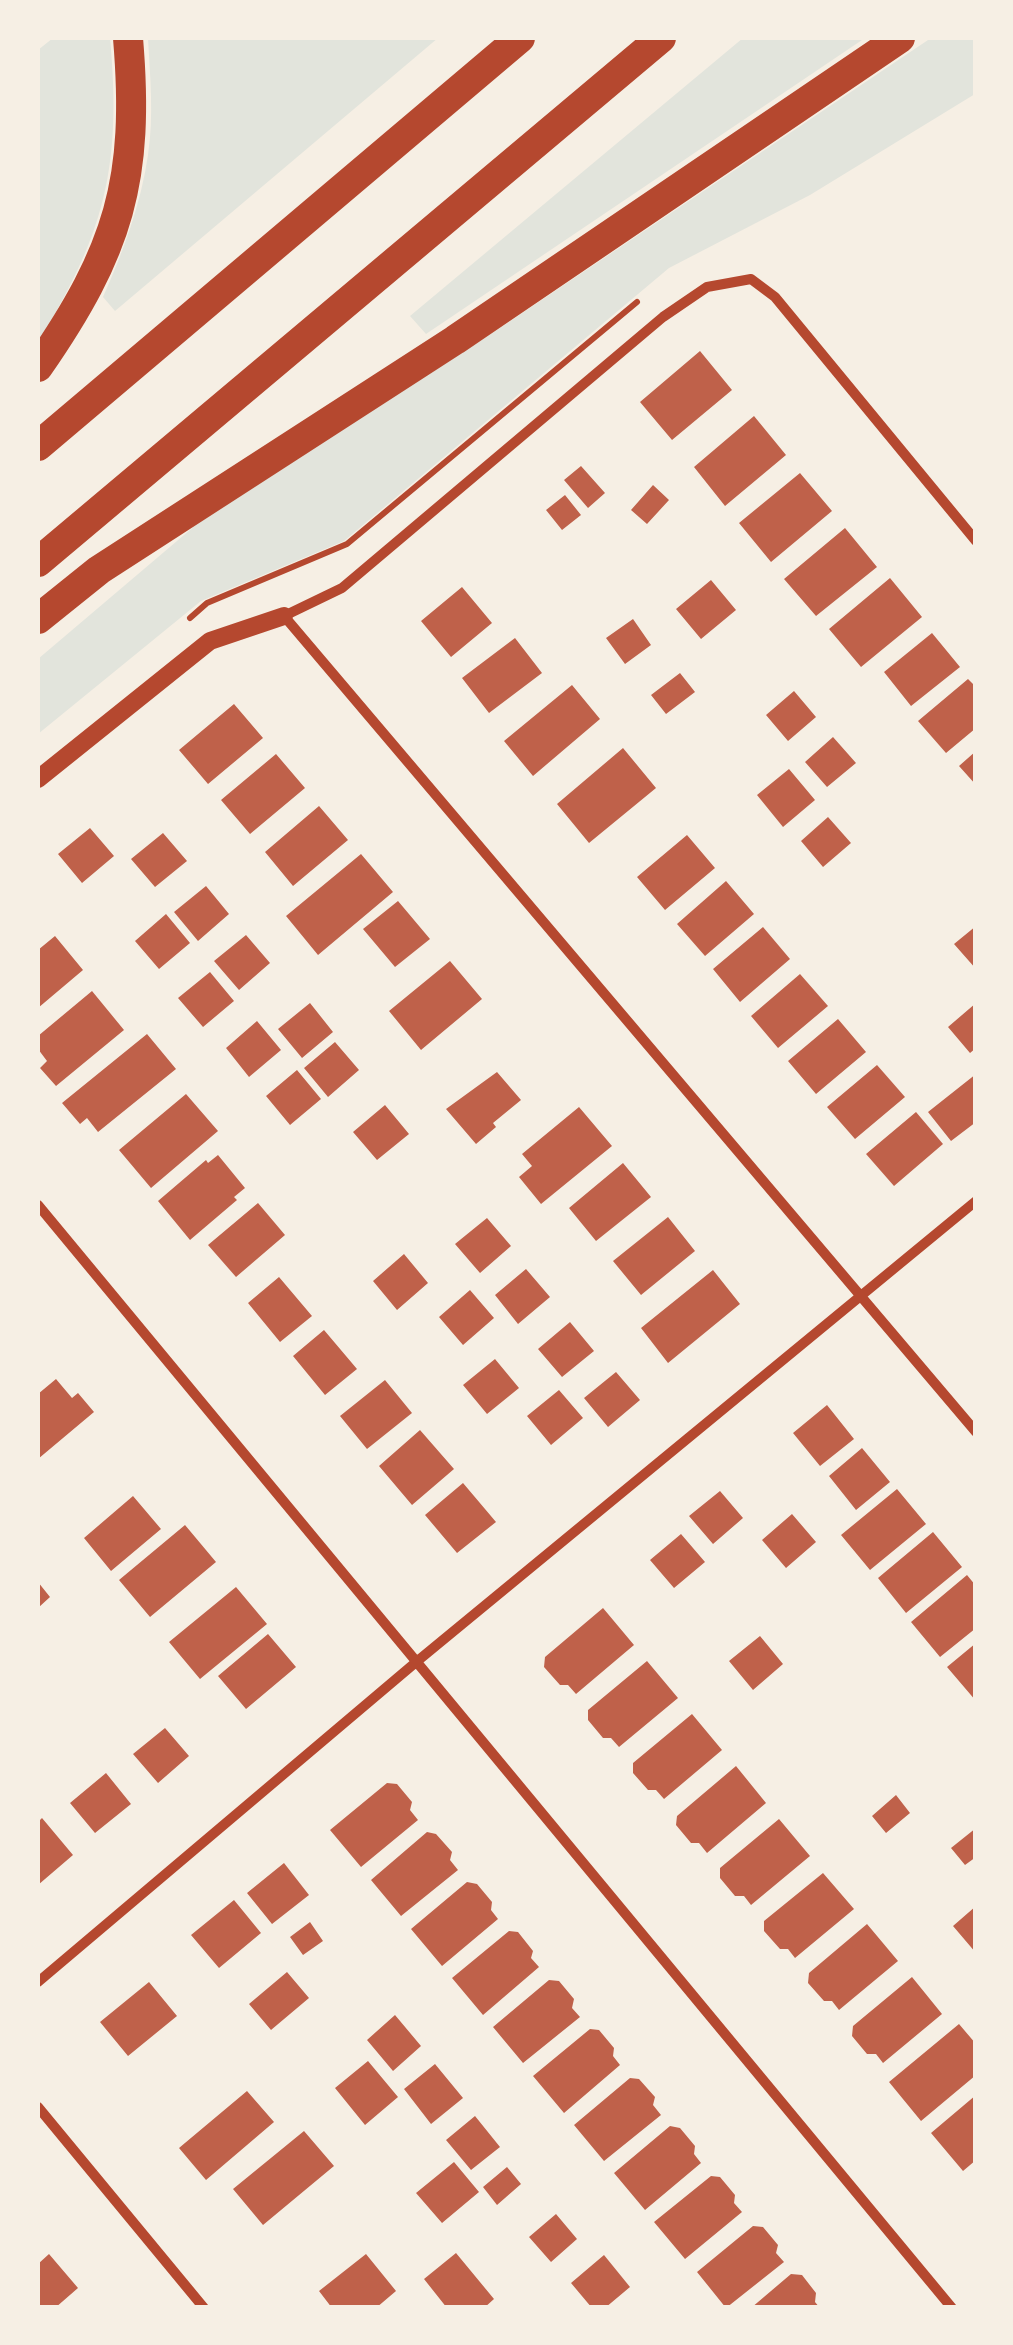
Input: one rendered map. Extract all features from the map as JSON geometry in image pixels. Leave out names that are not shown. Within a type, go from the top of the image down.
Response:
[{"type":"highway","points":[[38,366],[95,274],[118,218],[130,162],[133,98],[128,38]]},
{"type":"highway","points":[[38,446],[520,38]]},
{"type":"highway","points":[[38,562],[662,38]]},
{"type":"highway","points":[[38,619],[99,570],[456,340],[900,38]]},
{"type":"street","points":[[38,779],[210,641],[284,616],[342,588],[662,317],[706,286],[751,279],[776,297],[976,542]]},
{"type":"street","points":[[284,616],[976,1432]]},
{"type":"street","points":[[38,1982],[415,1663],[976,1201]]},
{"type":"street","points":[[38,1205],[952,2308]]},
{"type":"street","points":[[38,2107],[204,2308]]},
{"type":"path","points":[[176,628],[208,604],[346,544],[638,302]]},
{"type":"shaded area","points":[[53,38],[110,38],[114,107],[109,170],[94,231],[38,343],[38,50]]},
{"type":"shaded area","points":[[148,38],[438,38],[115,311],[103,297],[136,210],[150,140]]},
{"type":"shaded area","points":[[743,38],[865,38],[426,334],[410,316]]},
{"type":"shaded area","points":[[931,38],[975,38],[975,94],[810,195],[669,268],[344,541],[201,601],[38,734],[38,659],[197,524],[500,328]]},
{"type":"building","points":[[700,351],[732,390],[672,440],[640,402]]},
{"type":"building","points":[[754,416],[786,455],[725,506],[694,467]]},
{"type":"building","points":[[581,466],[605,493],[588,508],[564,480]]},
{"type":"building","points":[[800,473],[832,511],[771,562],[739,523]]},
{"type":"building","points":[[653,485],[669,500],[647,524],[631,510]]},
{"type":"building","points":[[565,495],[581,515],[562,530],[546,510]]},
{"type":"building","points":[[845,528],[877,567],[816,616],[784,579]]},
{"type":"building","points":[[890,578],[922,617],[861,667],[829,629]]},
{"type":"building","points":[[711,580],[736,610],[701,639],[676,609]]},
{"type":"building","points":[[462,587],[492,623],[451,657],[421,621]]},
{"type":"building","points":[[633,619],[651,645],[625,664],[606,638]]},
{"type":"building","points":[[932,633],[960,667],[911,706],[884,672]]},
{"type":"building","points":[[515,638],[542,673],[489,713],[462,678]]},
{"type":"building","points":[[680,673],[695,692],[666,714],[651,695]]},
{"type":"building","points":[[968,679],[976,687],[976,728],[946,753],[918,721]]},
{"type":"building","points":[[572,685],[600,719],[533,776],[504,741]]},
{"type":"building","points":[[794,691],[816,717],[788,741],[766,715]]},
{"type":"building","points":[[234,704],[263,738],[208,784],[179,750]]},
{"type":"building","points":[[833,737],[856,763],[827,787],[805,762]]},
{"type":"building","points":[[623,748],[656,788],[589,843],[557,804]]},
{"type":"building","points":[[976,751],[976,785],[959,766]]},
{"type":"building","points":[[276,754],[305,788],[250,834],[221,800]]},
{"type":"building","points":[[789,769],[815,800],[783,827],[757,795]]},
{"type":"building","points":[[319,806],[348,840],[293,886],[265,852]]},
{"type":"building","points":[[828,817],[851,843],[823,867],[801,841]]},
{"type":"building","points":[[90,828],[114,856],[82,883],[58,854]]},
{"type":"building","points":[[163,833],[187,861],[155,887],[131,859]]},
{"type":"building","points":[[687,835],[715,868],[665,910],[637,877]]},
{"type":"building","points":[[361,854],[393,892],[318,955],[286,916]]},
{"type":"building","points":[[726,881],[754,914],[705,956],[677,924]]},
{"type":"building","points":[[206,886],[229,914],[198,941],[174,912]]},
{"type":"building","points":[[398,901],[430,939],[395,967],[363,929]]},
{"type":"building","points":[[166,914],[190,943],[159,969],[135,941]]},
{"type":"building","points":[[976,926],[976,969],[954,944]]},
{"type":"building","points":[[763,927],[790,959],[740,1002],[713,969]]},
{"type":"building","points":[[246,935],[270,963],[239,990],[214,961]]},
{"type":"building","points":[[55,936],[83,970],[38,1008],[38,950]]},
{"type":"building","points":[[450,961],[482,999],[421,1050],[389,1011]]},
{"type":"building","points":[[210,972],[234,1001],[203,1027],[178,998]]},
{"type":"building","points":[[800,974],[828,1006],[778,1048],[751,1016]]},
{"type":"building","points":[[92,991],[124,1030],[56,1086],[40,1068],[47,1061],[38,1049],[38,1036]]},
{"type":"building","points":[[310,1003],[333,1032],[302,1058],[278,1029]]},
{"type":"building","points":[[976,1003],[976,1048],[970,1053],[948,1027]]},
{"type":"building","points":[[838,1019],[866,1052],[816,1094],[788,1061]]},
{"type":"building","points":[[257,1021],[281,1050],[249,1077],[226,1048]]},
{"type":"building","points":[[147,1034],[176,1069],[98,1132],[87,1118],[80,1124],[62,1103]]},
{"type":"building","points":[[335,1042],[359,1070],[328,1097],[304,1068]]},
{"type":"building","points":[[877,1065],[905,1097],[855,1139],[827,1107]]},
{"type":"building","points":[[297,1070],[321,1099],[290,1125],[266,1096]]},
{"type":"building","points":[[497,1072],[521,1100],[493,1123],[496,1127],[476,1144],[446,1109]]},
{"type":"building","points":[[976,1074],[976,1122],[951,1141],[928,1112]]},
{"type":"building","points":[[186,1094],[218,1131],[151,1188],[119,1150]]},
{"type":"building","points":[[385,1105],[409,1134],[377,1160],[353,1132]]},
{"type":"building","points":[[579,1107],[612,1146],[541,1204],[519,1177],[532,1166],[522,1154]]},
{"type":"building","points":[[916,1112],[943,1144],[894,1186],[866,1154]]},
{"type":"building","points":[[218,1155],[245,1188],[234,1197],[237,1200],[190,1240],[158,1201],[206,1160],[208,1163]]},
{"type":"building","points":[[623,1163],[651,1197],[596,1241],[569,1208]]},
{"type":"building","points":[[258,1203],[285,1235],[236,1277],[208,1245]]},
{"type":"building","points":[[668,1217],[695,1251],[641,1295],[613,1261]]},
{"type":"building","points":[[487,1218],[511,1246],[480,1273],[455,1244]]},
{"type":"building","points":[[404,1254],[428,1283],[397,1310],[373,1281]]},
{"type":"building","points":[[526,1269],[550,1297],[518,1324],[495,1295]]},
{"type":"building","points":[[713,1270],[740,1304],[668,1363],[641,1328]]},
{"type":"building","points":[[279,1277],[312,1316],[280,1342],[248,1303]]},
{"type":"building","points":[[470,1290],[494,1318],[463,1345],[439,1317]]},
{"type":"building","points":[[570,1322],[594,1351],[562,1377],[538,1349]]},
{"type":"building","points":[[324,1330],[357,1369],[325,1395],[293,1356]]},
{"type":"building","points":[[495,1359],[519,1388],[487,1414],[463,1385]]},
{"type":"building","points":[[616,1372],[640,1400],[608,1427],[584,1398]]},
{"type":"building","points":[[56,1379],[72,1398],[78,1393],[94,1412],[38,1459],[38,1394]]},
{"type":"building","points":[[385,1380],[412,1413],[367,1449],[340,1416]]},
{"type":"building","points":[[559,1390],[583,1418],[551,1445],[527,1416]]},
{"type":"building","points":[[827,1405],[854,1439],[820,1466],[793,1433]]},
{"type":"building","points":[[420,1430],[454,1469],[412,1505],[379,1466]]},
{"type":"building","points":[[862,1448],[890,1482],[856,1510],[829,1476]]},
{"type":"building","points":[[463,1483],[496,1522],[457,1553],[425,1515]]},
{"type":"building","points":[[897,1489],[926,1524],[870,1570],[841,1535]]},
{"type":"building","points":[[720,1491],[743,1518],[713,1544],[689,1516]]},
{"type":"building","points":[[133,1496],[161,1529],[111,1571],[84,1538]]},
{"type":"building","points":[[792,1514],[816,1542],[786,1568],[762,1540]]},
{"type":"building","points":[[185,1525],[216,1562],[150,1617],[119,1580]]},
{"type":"building","points":[[933,1532],[962,1567],[906,1613],[878,1578]]},
{"type":"building","points":[[681,1534],[705,1562],[674,1588],[650,1560]]},
{"type":"building","points":[[967,1575],[976,1586],[976,1628],[940,1657],[911,1622]]},
{"type":"building","points":[[38,1582],[50,1597],[38,1608]]},
{"type":"building","points":[[236,1587],[267,1624],[200,1679],[169,1642]]},
{"type":"building","points":[[603,1608],[634,1645],[576,1694],[568,1685],[560,1685],[544,1667],[545,1657]]},
{"type":"building","points":[[268,1634],[296,1667],[246,1709],[218,1676]]},
{"type":"building","points":[[760,1636],[783,1664],[753,1690],[729,1661]]},
{"type":"building","points":[[976,1643],[976,1701],[947,1667]]},
{"type":"building","points":[[647,1661],[678,1698],[619,1747],[611,1738],[603,1738],[588,1720],[588,1710]]},
{"type":"building","points":[[692,1714],[722,1750],[664,1799],[656,1790],[648,1790],[633,1773],[633,1763]]},
{"type":"building","points":[[165,1728],[189,1756],[158,1783],[133,1754]]},
{"type":"building","points":[[736,1766],[766,1803],[707,1853],[699,1843],[691,1843],[676,1825],[677,1816]]},
{"type":"building","points":[[106,1773],[131,1804],[95,1833],[70,1803]]},
{"type":"building","points":[[387,1783],[397,1784],[412,1802],[410,1810],[418,1820],[361,1867],[330,1830]]},
{"type":"building","points":[[896,1795],[910,1813],[886,1833],[872,1816]]},
{"type":"building","points":[[42,1818],[73,1855],[38,1885],[38,1822]]},
{"type":"building","points":[[779,1819],[810,1856],[751,1905],[744,1896],[735,1896],[720,1878],[720,1868]]},
{"type":"building","points":[[976,1828],[976,1857],[965,1865],[951,1848]]},
{"type":"building","points":[[427,1832],[436,1834],[452,1852],[450,1860],[458,1870],[401,1916],[371,1880]]},
{"type":"building","points":[[284,1863],[309,1895],[272,1924],[247,1893]]},
{"type":"building","points":[[823,1873],[854,1909],[795,1958],[788,1949],[780,1949],[764,1931],[764,1921]]},
{"type":"building","points":[[467,1882],[477,1884],[492,1902],[491,1910],[498,1919],[442,1966],[411,1929]]},
{"type":"building","points":[[234,1900],[261,1933],[219,1968],[191,1935]]},
{"type":"building","points":[[976,1906],[976,1953],[953,1926]]},
{"type":"building","points":[[310,1922],[323,1941],[303,1955],[290,1937]]},
{"type":"building","points":[[867,1924],[898,1961],[839,2010],[832,2001],[824,2001],[808,1983],[809,1973]]},
{"type":"building","points":[[509,1931],[518,1932],[533,1951],[531,1958],[539,1967],[483,2015],[452,1978]]},
{"type":"building","points":[[287,1972],[309,1998],[271,2030],[249,2004]]},
{"type":"building","points":[[912,1977],[942,2014],[883,2063],[876,2054],[867,2054],[852,2036],[853,2026]]},
{"type":"building","points":[[549,1980],[559,1981],[574,1999],[572,2008],[580,2017],[523,2063],[493,2027]]},
{"type":"building","points":[[149,1982],[177,2016],[128,2056],[100,2022]]},
{"type":"building","points":[[395,2015],[421,2046],[393,2071],[367,2040]]},
{"type":"building","points":[[959,2024],[976,2044],[976,2075],[921,2121],[889,2082]]},
{"type":"building","points":[[590,2029],[599,2030],[614,2048],[613,2056],[620,2065],[564,2113],[533,2076]]},
{"type":"building","points":[[368,2061],[398,2097],[365,2125],[335,2088]]},
{"type":"building","points":[[435,2064],[463,2098],[431,2124],[404,2089]]},
{"type":"building","points":[[630,2078],[639,2079],[655,2097],[653,2105],[661,2115],[604,2161],[574,2125]]},
{"type":"building","points":[[247,2091],[274,2122],[206,2180],[179,2148]]},
{"type":"building","points":[[976,2095],[976,2160],[963,2171],[931,2133]]},
{"type":"building","points":[[475,2116],[500,2147],[471,2170],[446,2140]]},
{"type":"building","points":[[670,2126],[680,2128],[695,2146],[694,2154],[701,2163],[645,2210],[614,2173]]},
{"type":"building","points":[[304,2131],[334,2166],[263,2225],[233,2189]]},
{"type":"building","points":[[454,2162],[479,2192],[442,2223],[416,2193]]},
{"type":"building","points":[[507,2167],[521,2184],[497,2205],[483,2187]]},
{"type":"building","points":[[711,2176],[720,2177],[735,2195],[734,2203],[742,2212],[685,2259],[654,2222]]},
{"type":"building","points":[[556,2214],[577,2239],[551,2262],[529,2237]]},
{"type":"building","points":[[753,2226],[763,2227],[778,2245],[776,2253],[784,2262],[726,2308],[697,2272]]},
{"type":"building","points":[[456,2253],[494,2299],[484,2308],[447,2308],[424,2279]]},
{"type":"building","points":[[49,2254],[78,2288],[55,2308],[38,2308],[38,2264]]},
{"type":"building","points":[[366,2254],[396,2291],[376,2308],[332,2308],[319,2291]]},
{"type":"building","points":[[604,2255],[630,2287],[605,2308],[592,2308],[571,2283]]},
{"type":"building","points":[[791,2274],[802,2275],[816,2293],[815,2302],[820,2308],[751,2308]]}]
